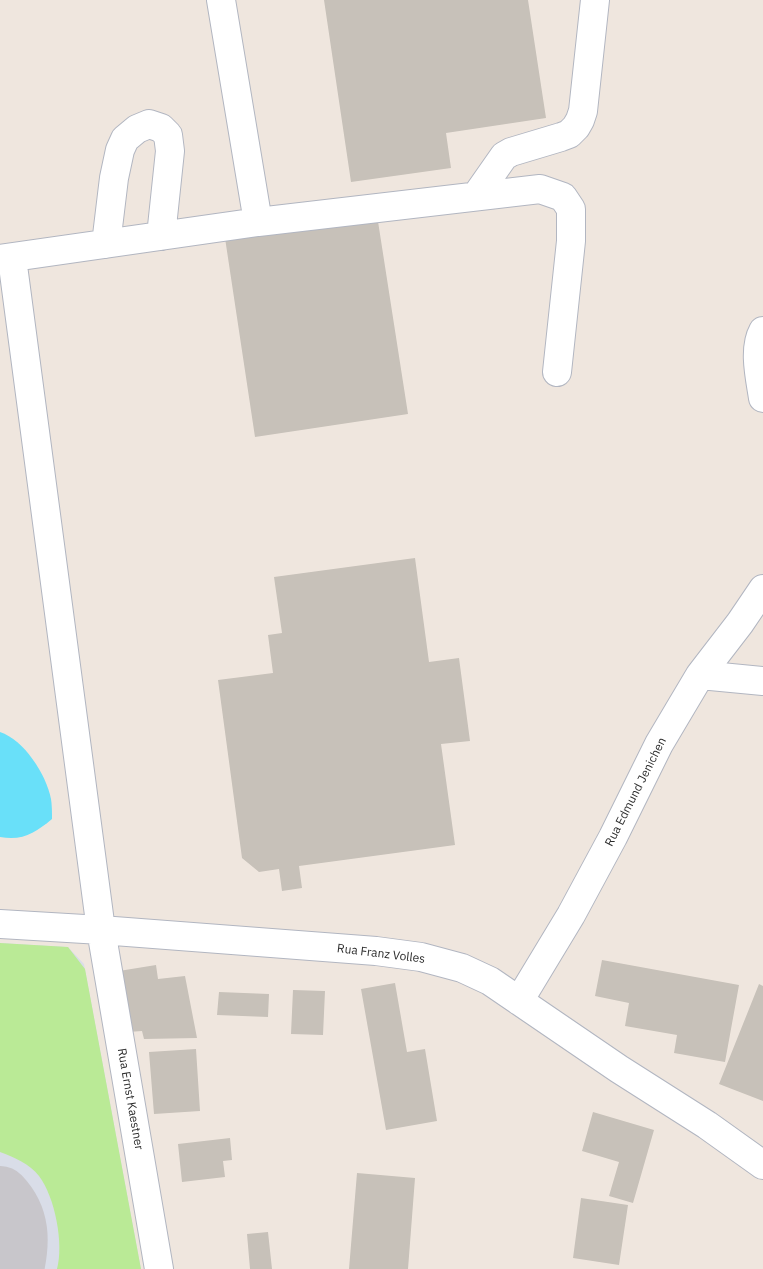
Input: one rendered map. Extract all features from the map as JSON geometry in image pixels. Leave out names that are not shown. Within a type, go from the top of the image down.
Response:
[{"type":"street","points":[[221,0],[258,222]]},
{"type":"street","points":[[476,196],[504,156],[511,152],[569,134],[576,127],[583,111],[595,0]]},
{"type":"street","points":[[106,244],[114,178],[120,150],[125,139],[137,128],[149,124],[161,128],[168,135],[170,143],[161,236]]},
{"type":"street","points":[[6,258],[258,222],[540,189],[563,197],[571,209],[570,241],[557,372]]},
{"type":"street","name":"Rua Ernst Kaestner","points":[[6,258],[101,930],[159,1269]]},
{"type":"street","points":[[763,331],[760,336],[757,364],[763,398]]},
{"type":"street","name":"Rua Edmund Jenichen","points":[[519,1001],[571,916],[660,744],[700,675],[763,589]]},
{"type":"street","points":[[700,675],[763,681]]},
{"type":"street","name":"Rua Franz Volles","points":[[0,924],[376,951],[421,957],[462,968],[490,981],[619,1070],[707,1126],[763,1165]]},
{"type":"shaded area","points":[[0,943],[68,947],[84,964],[141,1269],[0,1269]]},
{"type":"green space","points":[[0,943],[68,947],[85,969],[141,1269],[57,1269],[59,1234],[54,1208],[45,1185],[39,1176],[26,1164],[0,1152]]},
{"type":"water","points":[[0,732],[17,742],[33,759],[44,779],[51,799],[52,819],[34,832],[22,837],[0,837]]},
{"type":"building","points":[[324,0],[528,0],[546,118],[446,133],[451,168],[351,182]]},
{"type":"building","points":[[377,215],[408,414],[255,437],[225,238]]},
{"type":"building","points":[[415,558],[429,662],[459,658],[470,741],[441,744],[455,845],[299,866],[302,888],[282,891],[279,869],[259,872],[242,858],[218,680],[273,673],[268,635],[282,633],[274,577]]},
{"type":"building","points":[[602,960],[739,985],[725,1062],[674,1053],[677,1035],[625,1026],[629,1003],[595,996]]},
{"type":"building","points":[[156,965],[158,979],[185,976],[197,1038],[144,1039],[142,1031],[128,1032],[119,971]]},
{"type":"building","points":[[395,983],[407,1052],[425,1049],[437,1121],[386,1130],[361,989]]},
{"type":"building","points":[[759,984],[763,986],[763,1101],[719,1084]]},
{"type":"building","points":[[293,990],[325,991],[323,1035],[291,1034]]},
{"type":"building","points":[[219,992],[269,994],[268,1017],[217,1015]]},
{"type":"building","points":[[196,1049],[200,1111],[154,1114],[149,1052]]},
{"type":"building","points":[[593,1112],[654,1130],[633,1203],[609,1196],[619,1162],[582,1151]]},
{"type":"building","points":[[230,1138],[232,1160],[223,1161],[225,1177],[182,1182],[178,1144]]},
{"type":"building","points":[[357,1173],[415,1178],[408,1269],[349,1269]]},
{"type":"building","points":[[581,1198],[628,1205],[619,1265],[573,1258]]},
{"type":"building","points":[[268,1232],[272,1269],[250,1269],[247,1234]]},
{"type":"taxiway","points":[[0,1196],[12,1213],[17,1231],[18,1240],[14,1269]]}]
